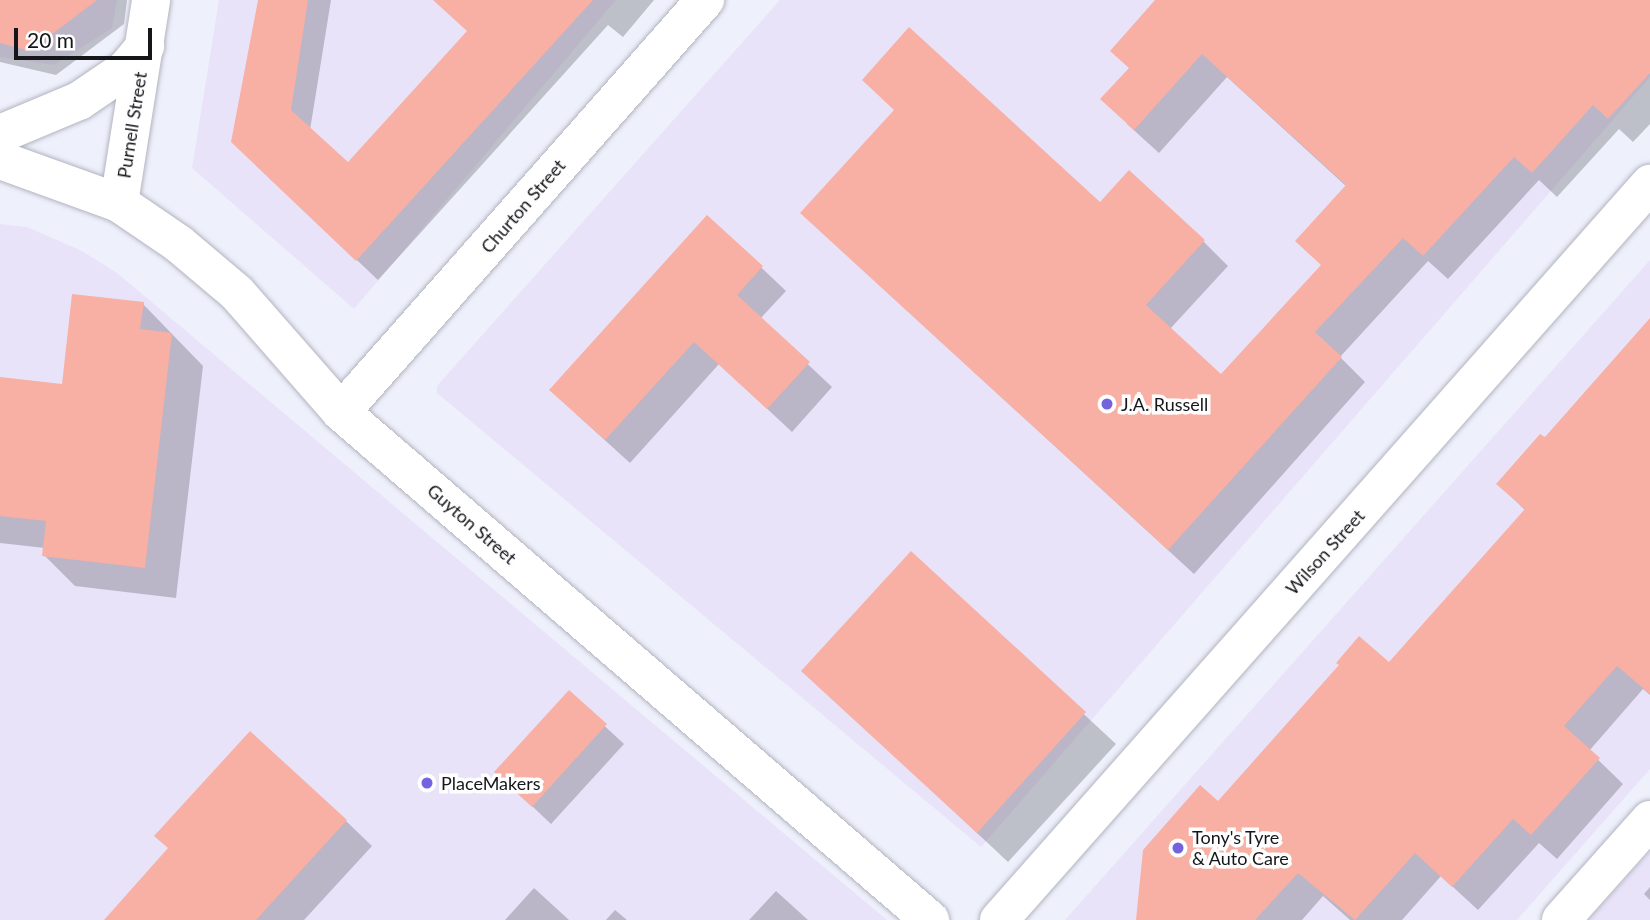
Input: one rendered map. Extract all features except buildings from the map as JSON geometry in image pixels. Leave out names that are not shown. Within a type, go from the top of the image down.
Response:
[{"type":"street","name":"Purnell Street","points":[[119,203],[151,0]]},
{"type":"street","name":"Churton Street","points":[[341,412],[705,0]]},
{"type":"street","name":"Purnell Street","points":[[0,134],[79,102],[126,69],[145,46]]},
{"type":"street","name":"Guyton Street","points":[[0,160],[119,203],[180,244],[237,293],[341,412],[930,920]]},
{"type":"street","name":"Wilson Street","points":[[999,920],[1650,184]]},
{"type":"street","points":[[1561,920],[1650,820]]},
{"type":"shaded area","points":[[0,0],[117,0],[112,28],[54,65],[0,57]]},
{"type":"shaded area","points":[[219,0],[616,0],[354,309],[192,168]]},
{"type":"shaded area","points":[[780,0],[1650,0],[1650,77],[981,847],[437,393],[437,386]]},
{"type":"shaded area","points":[[0,224],[27,227],[82,251],[117,273],[887,920],[0,920]]},
{"type":"shaded area","points":[[1650,260],[1650,769],[1517,920],[1065,920]]},
{"type":"shaded area","points":[[1650,852],[1650,920],[1588,920]]},
{"type":"place","name":"J.A. Russell","points":[[1107,404]]},
{"type":"place","name":"PlaceMakers","points":[[427,783]]},
{"type":"place","name":"Tony's Tyre & Auto Care","points":[[1178,848]]}]
